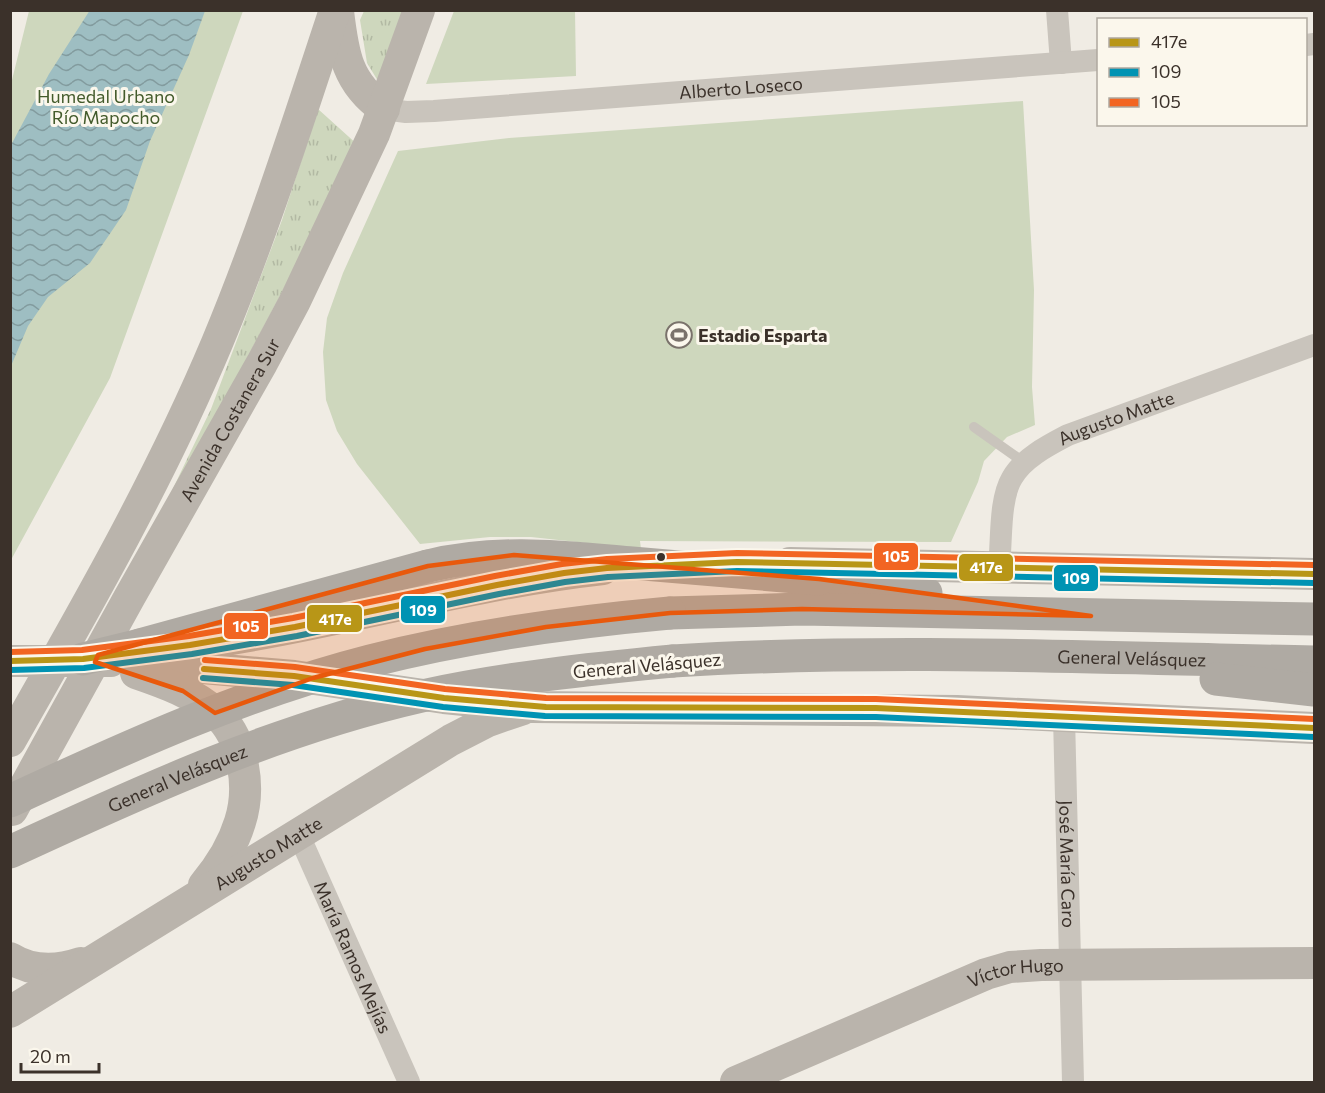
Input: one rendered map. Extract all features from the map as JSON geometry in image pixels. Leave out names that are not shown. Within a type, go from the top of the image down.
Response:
[{"type":"highway","points":[[83,659],[135,657],[428,566],[485,557],[557,556],[819,579],[1091,616]]},
{"type":"highway","points":[[10,801],[200,718],[265,694],[369,662],[546,627],[670,613],[802,609],[1314,619]]},
{"type":"highway","points":[[987,655],[1314,690]]},
{"type":"highway","name":"General Velásquez","points":[[10,852],[194,769],[263,743],[420,697],[519,678],[673,661],[775,656],[987,655],[1314,662]]},
{"type":"main road","points":[[337,10],[346,61],[366,96],[384,109]]},
{"type":"main road","points":[[10,741],[102,581],[176,433],[216,345],[252,256],[337,10]]},
{"type":"main road","name":"Avenida Costanera Sur","points":[[10,813],[295,301],[384,109],[419,10]]},
{"type":"main road","points":[[135,657],[508,583],[607,568],[737,562],[1314,574]]},
{"type":"main road","points":[[135,657],[294,676],[444,698],[532,707],[876,708],[1314,728]]},
{"type":"main road","points":[[135,657],[183,691],[203,702],[219,716],[231,731],[240,758],[244,787],[240,821],[219,865],[205,884],[184,903]]},
{"type":"main road","points":[[10,661],[83,659]]},
{"type":"main road","name":"Augusto Matte","points":[[10,1012],[451,740],[488,721],[532,707]]},
{"type":"main road","points":[[10,958],[24,966],[49,970],[76,965],[98,957]]},
{"type":"main road","name":"Víctor Hugo","points":[[736,1083],[997,970],[1070,964],[1314,963]]},
{"type":"street","points":[[1057,10],[1061,63]]},
{"type":"street","name":"Alberto Loseco","points":[[384,109],[406,112],[434,111],[1097,60]]},
{"type":"street","name":"Augusto Matte","points":[[999,566],[1005,500],[1012,478],[1039,452],[1068,435],[1314,345]]},
{"type":"street","name":"José María Caro","points":[[1064,717],[1073,1083]]},
{"type":"street","name":"María Ramos Mejías","points":[[298,833],[409,1083]]},
{"type":"lane","points":[[974,427],[1025,464]]},
{"type":"highlighted area","points":[[514,555],[819,579],[1091,616],[802,609],[670,613],[546,627],[425,649],[313,678],[215,713],[183,691],[95,662],[98,655],[428,566]]},
{"type":"green space","name":"Humedal Urbano Río Mapocho","points":[[29,11],[243,11],[110,378],[11,560],[10,88]]},
{"type":"green space","points":[[364,11],[404,11],[378,81],[367,63],[360,20]]},
{"type":"green space","points":[[454,11],[575,11],[576,76],[426,84]]},
{"type":"green space","name":"Estadio Esparta","points":[[1023,101],[1034,290],[1032,387],[1035,425],[1007,437],[984,461],[978,482],[951,542],[640,541],[641,549],[531,537],[490,537],[420,544],[357,464],[337,431],[326,400],[323,352],[327,318],[343,273],[398,151],[509,138]]},
{"type":"green space","points":[[318,109],[359,146],[123,593],[211,409],[282,220]]},
{"type":"water","points":[[90,10],[205,11],[189,55],[150,141],[126,210],[90,263],[48,297],[28,326],[11,366],[11,145],[49,74]]},
{"type":"transit line","name":"105","points":[[10,652],[82,650],[189,636],[293,618],[495,576],[562,564],[607,559],[737,553],[1314,565]]},
{"type":"transit line","name":"417e","points":[[10,661],[83,659],[190,645],[295,627],[497,585],[607,568],[737,562],[1314,574]]},
{"type":"transit line","name":"109","points":[[10,670],[84,668],[192,654],[297,636],[499,594],[608,577],[737,571],[1314,583]]},
{"type":"transit line","name":"105","points":[[205,660],[295,667],[445,689],[546,698],[876,699],[1314,719]]},
{"type":"transit line","name":"417e","points":[[204,669],[294,676],[444,698],[546,707],[876,708],[1314,728]]},
{"type":"transit line","name":"109","points":[[203,678],[293,685],[443,707],[545,716],[876,717],[1314,737]]},
{"type":"place","name":"Estadio Esparta","points":[[679,335]]}]
